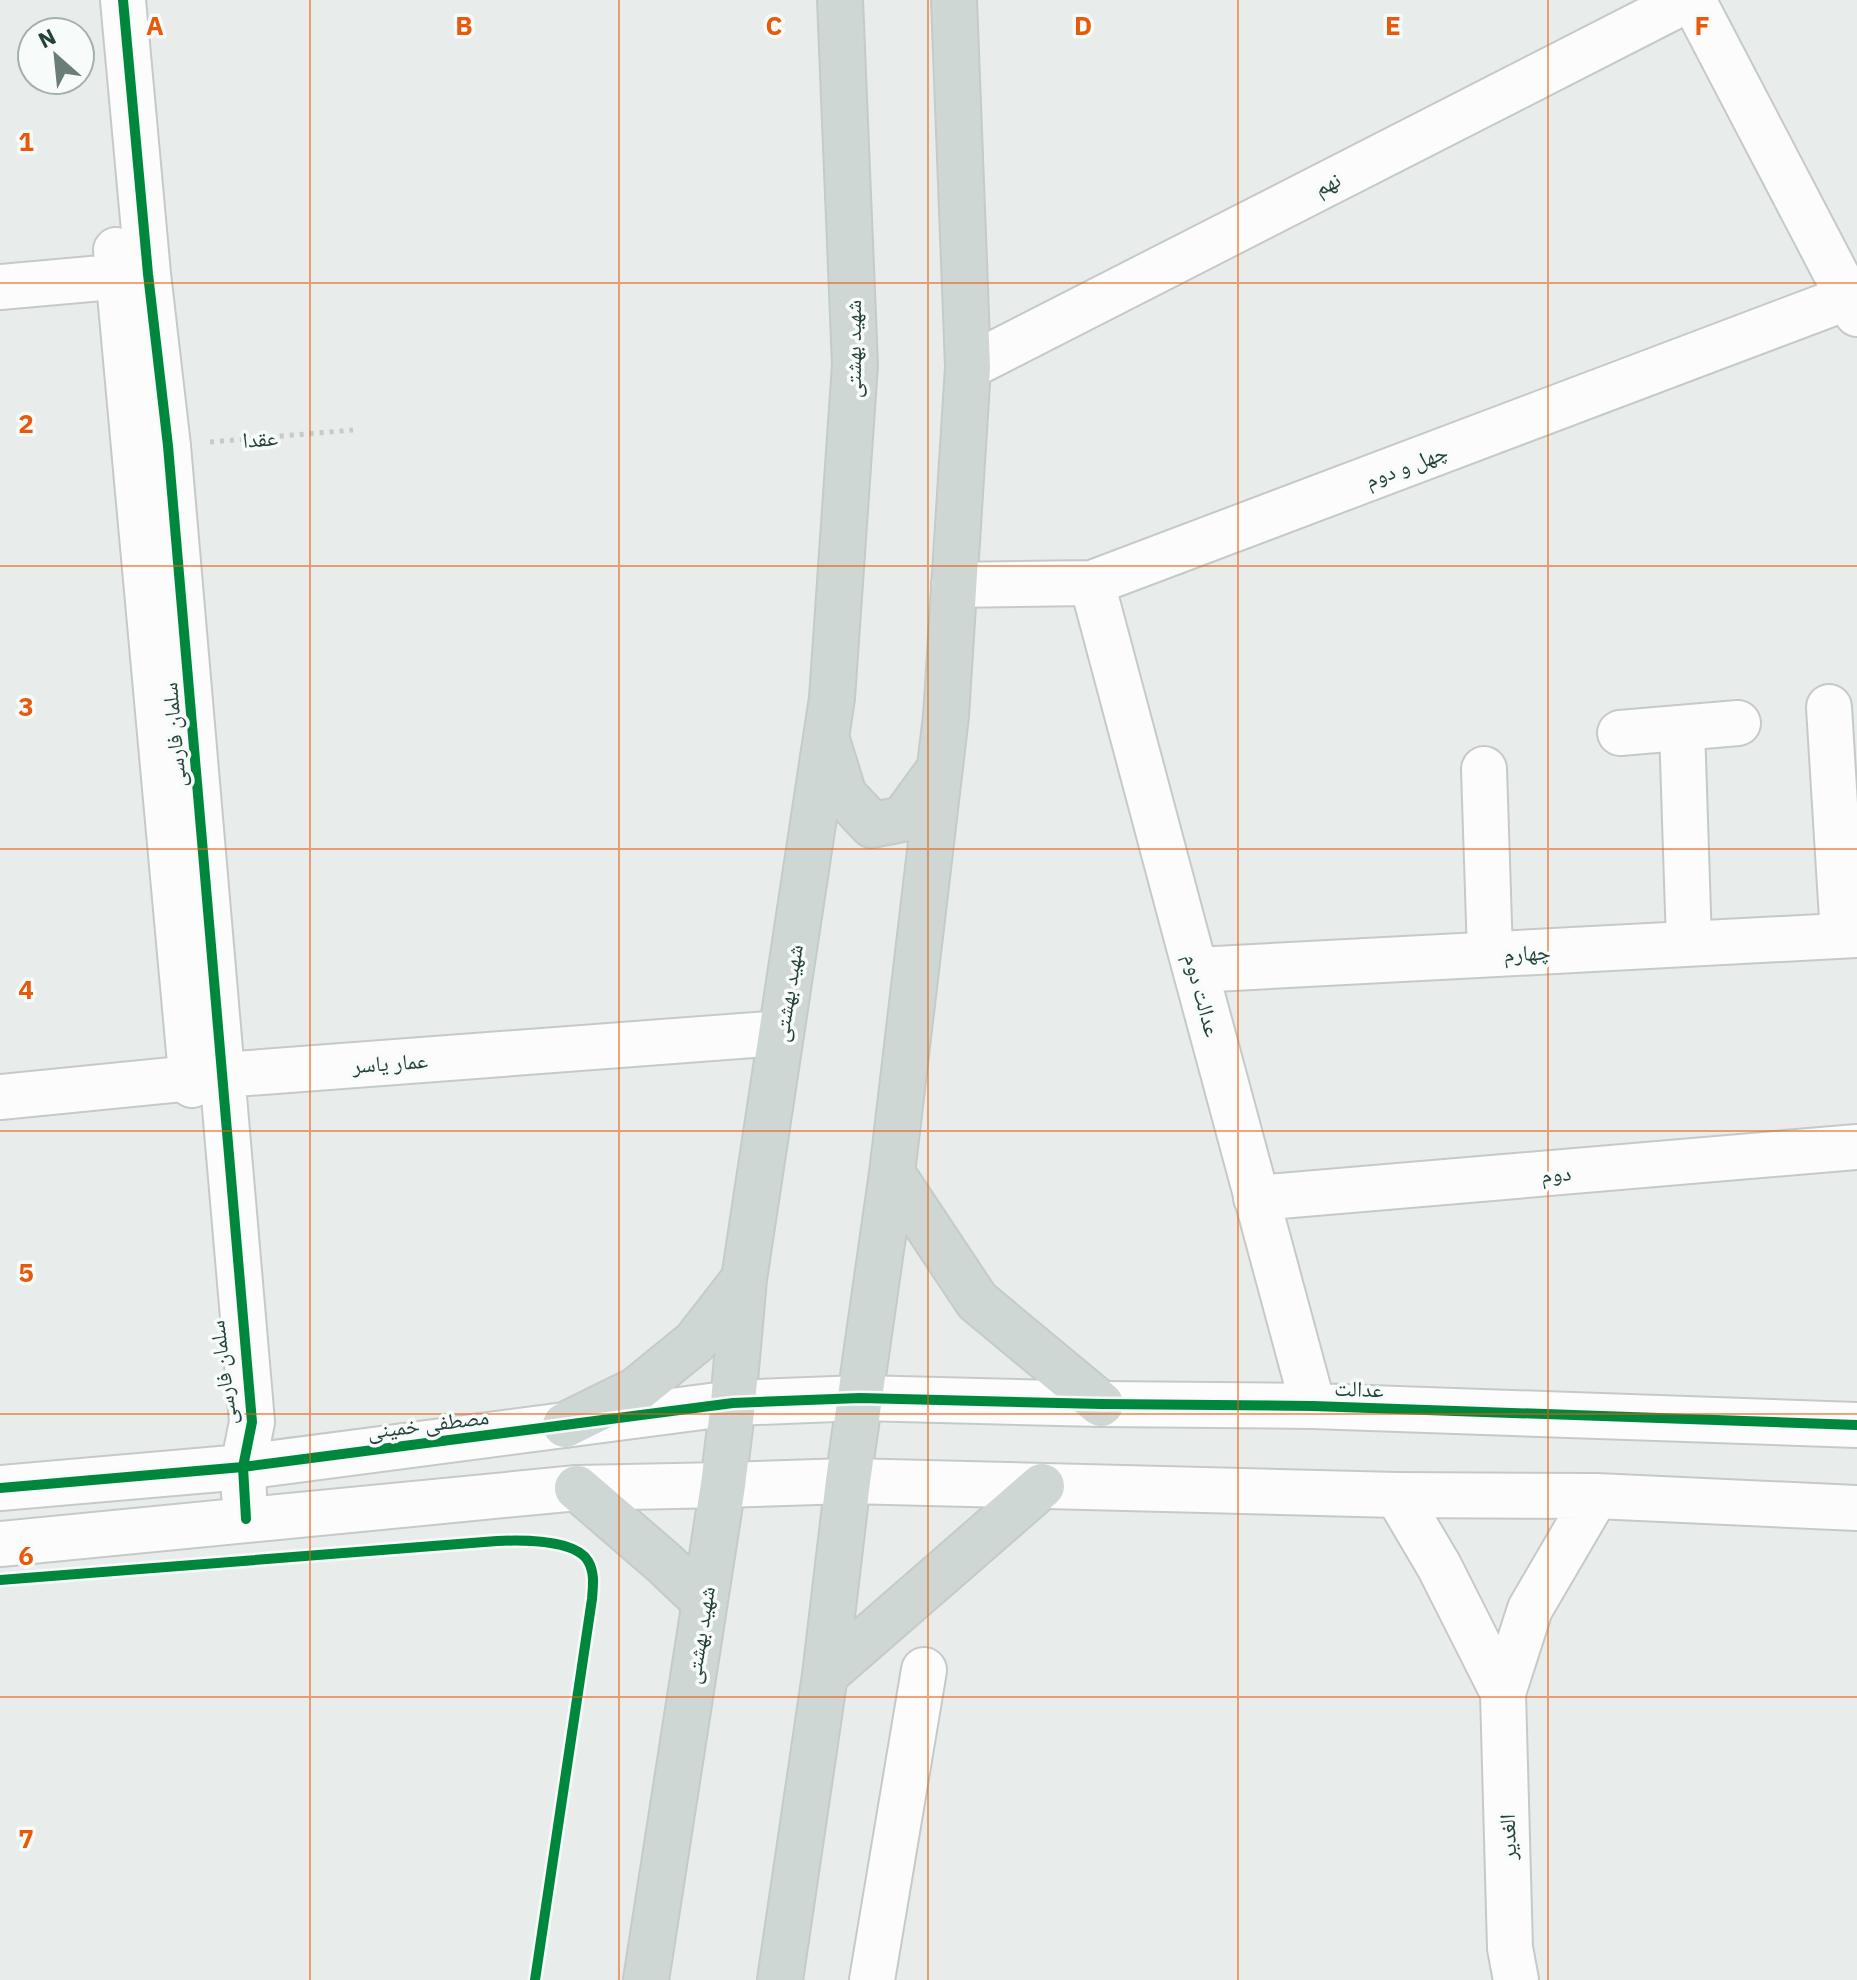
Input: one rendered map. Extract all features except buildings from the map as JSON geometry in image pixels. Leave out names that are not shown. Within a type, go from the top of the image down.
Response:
[{"type":"main road","name":"شهید بهشتی","points":[[646,1980],[723,1485],[744,1279],[832,698],[855,365],[840,0]]},
{"type":"main road","points":[[780,1980],[825,1675],[848,1481],[892,1173],[946,716],[968,367],[954,0]]},
{"type":"main road","points":[[826,737],[844,795],[872,825],[903,819],[939,769]]},
{"type":"main road","points":[[892,1173],[977,1301],[1101,1404]]},
{"type":"main road","points":[[565,1425],[636,1390],[695,1342],[744,1279]]},
{"type":"main road","points":[[825,1675],[1042,1486]]},
{"type":"main road","points":[[577,1488],[705,1602]]},
{"type":"street","name":"سلمان فارسی","points":[[93,0],[133,276],[207,1077]]},
{"type":"street","name":"سلمان فارسی","points":[[123,0],[133,276],[168,446],[226,1428],[243,1467]]},
{"type":"street","name":"نهم","points":[[968,367],[1687,0]]},
{"type":"street","points":[[1693,0],[1854,302]]},
{"type":"street","points":[[0,287],[133,276]]},
{"type":"street","name":"چهل و دوم","points":[[954,585],[1092,583],[1854,302]]},
{"type":"street","name":"عدالت دوم","points":[[1092,583],[1313,1406]]},
{"type":"street","points":[[1829,707],[1850,935]]},
{"type":"street","points":[[1620,733],[1738,723]]},
{"type":"street","points":[[1682,728],[1689,943]]},
{"type":"street","points":[[1484,769],[1490,954]]},
{"type":"street","name":"چهارم","points":[[1196,970],[1850,935]]},
{"type":"street","name":"عمار یاسر","points":[[0,1097],[207,1077],[781,1033]]},
{"type":"street","name":"دوم","points":[[1256,1198],[1857,1147]]},
{"type":"street","name":"مصطفی خمینی","points":[[0,1488],[243,1467],[733,1403],[860,1398]]},
{"type":"street","name":"عدالت","points":[[860,1398],[1313,1406],[1857,1425]]},
{"type":"street","points":[[243,1467],[246,1519]]},
{"type":"street","points":[[0,1544],[577,1488],[848,1481],[1397,1495],[1596,1496],[1857,1508]]},
{"type":"street","points":[[1397,1495],[1439,1566],[1503,1693]]},
{"type":"street","points":[[1503,1693],[1530,1609],[1596,1496]]},
{"type":"street","points":[[872,1980],[924,1670]]},
{"type":"street","name":"الغدیر","points":[[1503,1693],[1510,1948],[1516,1980]]},
{"type":"cycle path","points":[[123,0],[148,274],[168,446],[252,1422],[243,1467],[246,1519]]},
{"type":"cycle path","points":[[0,1488],[243,1467],[733,1403],[860,1398],[1313,1406],[1857,1425]]},
{"type":"cycle path","points":[[0,1580],[497,1541],[546,1542],[572,1548],[581,1554],[592,1570],[592,1599],[535,1980]]}]
